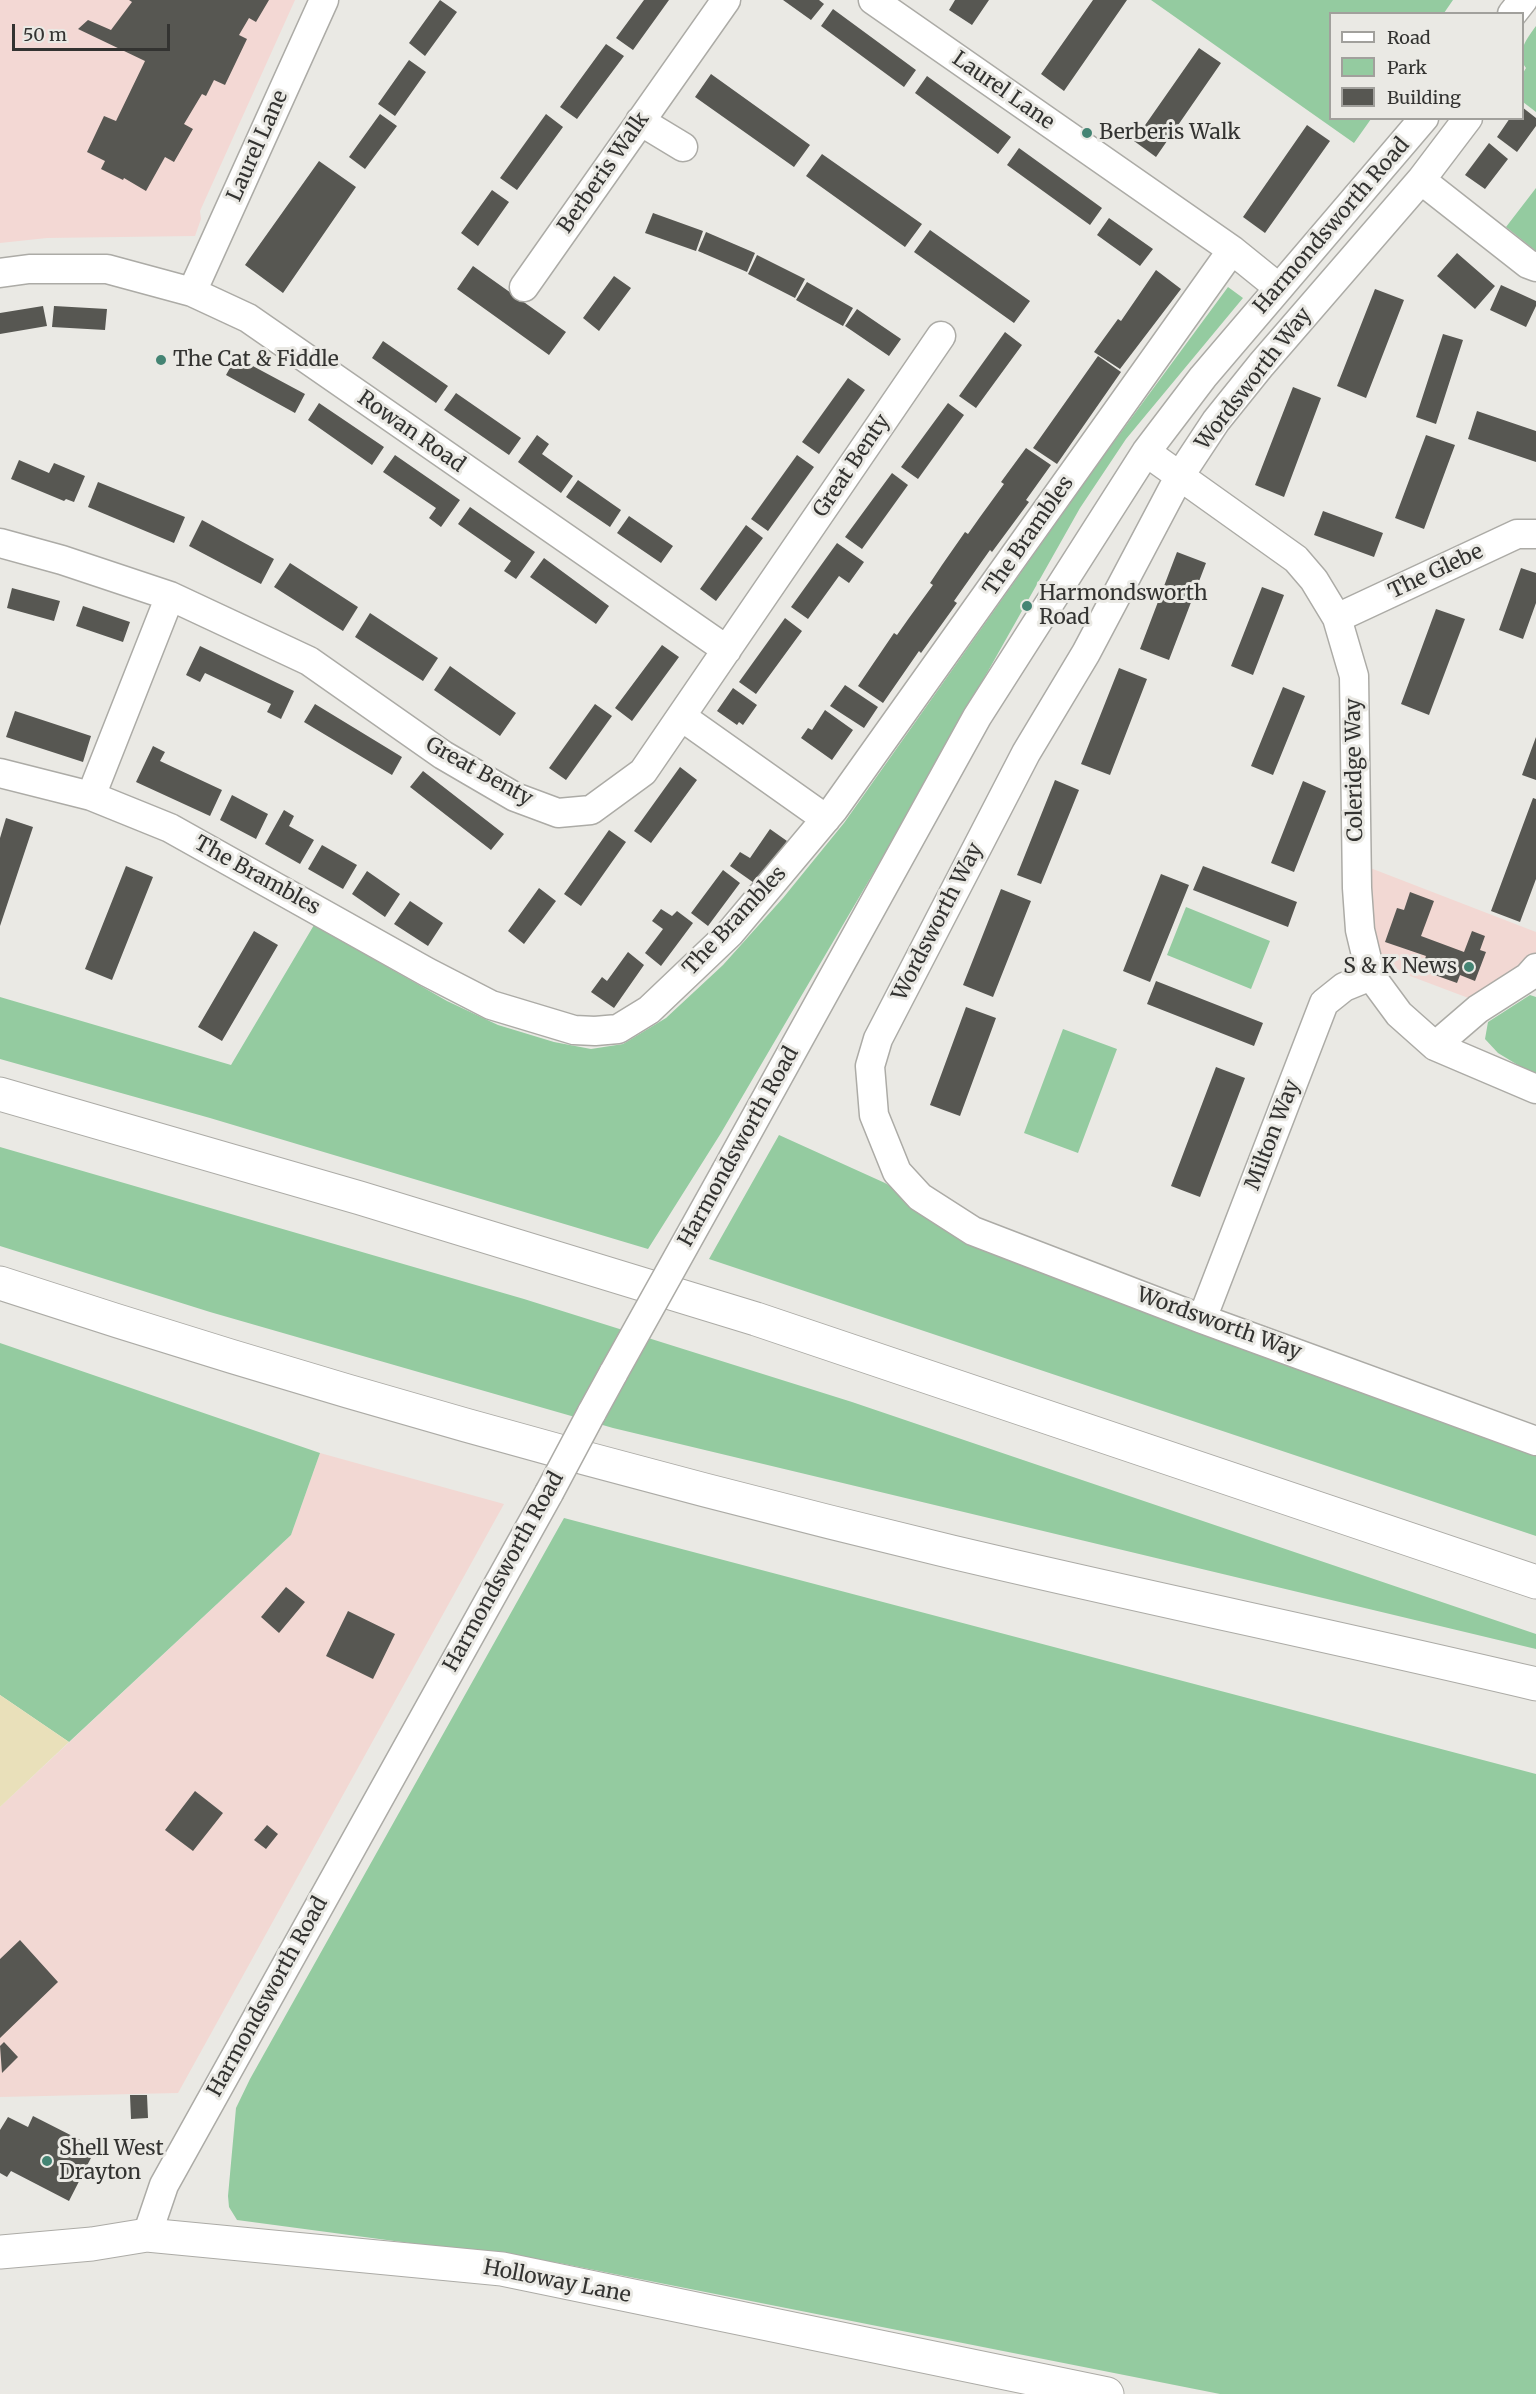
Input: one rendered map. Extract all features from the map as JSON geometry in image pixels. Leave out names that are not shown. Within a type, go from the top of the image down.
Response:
[{"type":"main road","points":[[0,1094],[382,1204],[756,1319],[1536,1582]]},
{"type":"main road","points":[[0,1283],[81,1310],[488,1431],[686,1485],[953,1552],[1536,1684]]},
{"type":"main road","name":"Holloway Lane","points":[[0,2252],[92,2244],[147,2235],[502,2269],[1107,2394]]},
{"type":"street","name":"Laurel Lane","points":[[192,292],[324,0]]},
{"type":"street","name":"Berberis Walk","points":[[524,287],[726,0]]},
{"type":"street","name":"Laurel Lane","points":[[873,0],[1232,250],[1279,288]]},
{"type":"street","points":[[1514,12],[1523,0]]},
{"type":"street","name":"Harmondsworth Road","points":[[147,2235],[164,2185],[549,1493],[976,717],[1146,452],[1203,376],[1422,120]]},
{"type":"street","name":"Wordsworth Way","points":[[1466,120],[1421,180],[1261,365],[1216,421],[1179,477],[1086,653],[1020,764],[878,1039],[870,1066],[871,1090],[874,1115],[897,1172],[920,1197],[973,1232],[1202,1319],[1536,1441]]},
{"type":"street","points":[[640,121],[683,147]]},
{"type":"street","points":[[1421,180],[1528,264],[1536,267]]},
{"type":"street","name":"The Brambles","points":[[0,773],[91,796],[170,828],[491,1005],[574,1030],[618,1029],[649,1010],[729,933],[826,819],[1232,250]]},
{"type":"street","name":"Rowan Road","points":[[0,273],[29,269],[107,269],[192,292],[248,318],[727,650]]},
{"type":"street","name":"Great Benty","points":[[0,543],[62,560],[170,596],[309,661],[443,755],[515,797],[558,813],[591,810],[643,772],[941,336]]},
{"type":"street","name":"Coleridge Way","points":[[1146,452],[1296,559],[1314,580],[1337,618],[1354,676],[1357,888],[1360,930],[1371,976],[1399,1014],[1436,1046],[1536,1089]]},
{"type":"street","name":"The Glebe","points":[[1337,618],[1517,534],[1536,534]]},
{"type":"street","points":[[91,796],[170,596]]},
{"type":"street","points":[[682,717],[826,819]]},
{"type":"street","points":[[1436,1046],[1478,1009],[1528,977],[1536,969]]},
{"type":"street","name":"Milton Way","points":[[1202,1319],[1324,1003],[1344,987],[1371,976]]},
{"type":"shaded area","points":[[0,0],[295,0],[200,211],[201,219],[195,236],[47,238],[0,243]]},
{"type":"shaded area","points":[[1360,864],[1536,932],[1536,963],[1479,1002],[1373,962]]},
{"type":"shaded area","points":[[320,1453],[504,1504],[178,2093],[0,2097],[0,1807],[291,1535]]},
{"type":"green space","points":[[1151,0],[1453,0],[1445,12],[1329,12],[1329,120],[1370,120],[1354,143]]},
{"type":"green space","points":[[1536,26],[1536,112],[1524,103],[1524,71],[1526,68],[1524,46]]},
{"type":"green space","points":[[1536,188],[1536,251],[1506,227]]},
{"type":"green space","points":[[1228,287],[1243,298],[1126,439],[1080,508],[895,836],[721,1133],[648,1249],[210,1118],[0,1059],[0,997],[231,1065],[314,925],[447,1001],[498,1025],[554,1042],[591,1049],[623,1044],[666,1018],[723,965],[783,898],[844,823],[1099,462]]},
{"type":"green space","points":[[1186,907],[1270,941],[1251,989],[1167,955]]},
{"type":"green space","points":[[1530,995],[1536,997],[1536,1076],[1498,1053],[1485,1039],[1488,1022]]},
{"type":"green space","points":[[1063,1029],[1117,1049],[1078,1153],[1024,1133]]},
{"type":"green space","points":[[779,1135],[885,1183],[919,1203],[1536,1449],[1536,1536],[709,1259]]},
{"type":"green space","points":[[0,1147],[524,1299],[852,1402],[1536,1634],[1536,1649],[613,1428],[210,1312],[0,1246]]},
{"type":"green space","points":[[0,1343],[320,1453],[291,1535],[69,1742],[0,1695]]},
{"type":"green space","points":[[564,1518],[1536,1774],[1536,2394],[1220,2394],[559,2263],[237,2220],[229,2207],[228,2196],[236,2108],[250,2079]]},
{"type":"sand","points":[[0,1695],[69,1742],[0,1807]]},
{"type":"building","points":[[129,0],[269,0],[256,22],[249,18],[239,35],[247,39],[225,85],[214,80],[206,96],[202,94],[184,124],[193,129],[174,162],[165,157],[146,191],[124,178],[123,180],[101,169],[105,161],[87,152],[104,116],[116,121],[145,61],[78,29],[88,20],[111,30],[132,2]]},
{"type":"building","points":[[440,0],[457,12],[425,56],[409,43]]},
{"type":"building","points":[[644,0],[669,0],[633,50],[616,38]]},
{"type":"building","points":[[783,0],[819,0],[824,4],[811,20]]},
{"type":"building","points":[[955,0],[989,0],[972,25],[949,10]]},
{"type":"building","points":[[1093,0],[1127,0],[1064,91],[1041,74]]},
{"type":"building","points":[[833,9],[916,70],[904,87],[821,26]]},
{"type":"building","points":[[606,44],[624,56],[577,119],[560,107]]},
{"type":"building","points":[[1199,48],[1221,63],[1156,157],[1134,141]]},
{"type":"building","points":[[409,60],[426,72],[395,116],[378,104]]},
{"type":"building","points":[[711,74],[810,145],[794,167],[695,97]]},
{"type":"building","points":[[927,76],[1011,137],[998,154],[915,93]]},
{"type":"building","points":[[1524,109],[1536,118],[1536,126],[1517,152],[1497,137],[1509,120],[1524,120]]},
{"type":"building","points":[[380,114],[397,126],[365,169],[349,157]]},
{"type":"building","points":[[546,114],[563,127],[517,190],[500,178]]},
{"type":"building","points":[[1307,125],[1330,141],[1265,233],[1243,217]]},
{"type":"building","points":[[1489,143],[1508,159],[1485,189],[1465,175]]},
{"type":"building","points":[[1019,148],[1102,208],[1090,225],[1007,165]]},
{"type":"building","points":[[822,154],[922,224],[905,247],[806,176]]},
{"type":"building","points":[[319,161],[356,187],[283,293],[245,265]]},
{"type":"building","points":[[492,190],[509,202],[478,246],[461,233]]},
{"type":"building","points":[[653,213],[703,231],[696,251],[645,233]]},
{"type":"building","points":[[1109,218],[1153,249],[1140,266],[1097,235]]},
{"type":"building","points":[[930,230],[1030,301],[1014,323],[914,252]]},
{"type":"building","points":[[706,232],[755,253],[747,272],[698,251]]},
{"type":"building","points":[[1457,253],[1495,286],[1475,309],[1437,276]]},
{"type":"building","points":[[757,255],[805,279],[795,298],[748,274]]},
{"type":"building","points":[[473,266],[566,332],[549,355],[457,289]]},
{"type":"building","points":[[1156,270],[1181,289],[1120,369],[1094,352],[1118,319],[1121,321]]},
{"type":"building","points":[[614,276],[631,288],[599,331],[583,318]]},
{"type":"building","points":[[807,282],[853,308],[843,326],[796,300]]},
{"type":"building","points":[[1501,285],[1536,301],[1526,327],[1490,310]]},
{"type":"building","points":[[1375,289],[1404,300],[1366,398],[1337,386]]},
{"type":"building","points":[[43,306],[47,326],[0,334],[0,313]]},
{"type":"building","points":[[54,306],[107,309],[105,330],[52,327]]},
{"type":"building","points":[[857,309],[901,339],[889,356],[845,326]]},
{"type":"building","points":[[1005,332],[1022,345],[976,408],[959,396]]},
{"type":"building","points":[[1443,334],[1463,340],[1436,424],[1416,417]]},
{"type":"building","points":[[383,341],[448,386],[436,403],[372,358]]},
{"type":"building","points":[[1098,356],[1121,372],[1057,464],[1033,448]]},
{"type":"building","points":[[236,357],[305,394],[295,413],[226,375]]},
{"type":"building","points":[[848,378],[865,390],[819,454],[802,442]]},
{"type":"building","points":[[1293,387],[1321,398],[1284,497],[1255,485]]},
{"type":"building","points":[[456,393],[521,438],[509,455],[444,410]]},
{"type":"building","points":[[319,403],[384,447],[372,465],[308,420]]},
{"type":"building","points":[[948,403],[964,415],[918,479],[901,467]]},
{"type":"building","points":[[1477,411],[1536,431],[1536,462],[1468,439]]},
{"type":"building","points":[[537,435],[549,444],[542,454],[573,476],[561,493],[518,462]]},
{"type":"building","points":[[1426,435],[1455,445],[1424,529],[1395,518]]},
{"type":"building","points":[[1026,448],[1051,465],[1026,500],[1029,502],[992,552],[990,550],[954,601],[957,603],[921,653],[919,651],[883,703],[858,686],[894,633],[897,635],[933,585],[930,583],[942,565],[965,532],[968,534],[1004,484],[1001,482]]},
{"type":"building","points":[[395,455],[460,500],[441,527],[429,518],[436,508],[383,472]]},
{"type":"building","points":[[797,455],[814,467],[768,531],[751,519]]},
{"type":"building","points":[[19,460],[49,473],[54,463],[85,476],[74,502],[66,499],[64,501],[11,479]]},
{"type":"building","points":[[892,473],[908,485],[862,549],[845,537]]},
{"type":"building","points":[[578,480],[621,510],[610,527],[566,497]]},
{"type":"building","points":[[98,482],[185,517],[174,543],[88,507]]},
{"type":"building","points":[[470,507],[535,552],[516,579],[504,571],[511,561],[458,524]]},
{"type":"building","points":[[1323,511],[1383,533],[1374,557],[1314,535]]},
{"type":"building","points":[[629,516],[673,546],[661,563],[617,533]]},
{"type":"building","points":[[202,520],[274,559],[261,584],[189,546]]},
{"type":"building","points":[[746,525],[763,538],[716,601],[700,589]]},
{"type":"building","points":[[837,543],[864,562],[849,583],[839,576],[808,619],[791,607]]},
{"type":"building","points":[[1177,552],[1206,563],[1169,660],[1140,649]]},
{"type":"building","points":[[544,558],[609,606],[596,624],[530,577]]},
{"type":"building","points":[[290,563],[358,607],[343,631],[274,587]]},
{"type":"building","points":[[1521,568],[1536,573],[1536,603],[1523,639],[1499,630]]},
{"type":"building","points":[[1262,587],[1284,595],[1253,675],[1231,666]]},
{"type":"building","points":[[12,588],[60,601],[54,621],[7,608]]},
{"type":"building","points":[[83,606],[130,622],[123,642],[76,626]]},
{"type":"building","points":[[1436,609],[1465,619],[1429,715],[1401,704]]},
{"type":"building","points":[[370,613],[438,658],[423,681],[355,637]]},
{"type":"building","points":[[785,618],[802,631],[756,694],[739,682]]},
{"type":"building","points":[[662,645],[679,657],[632,721],[615,708]]},
{"type":"building","points":[[200,646],[294,691],[281,719],[267,712],[271,704],[205,673],[200,682],[186,675]]},
{"type":"building","points":[[450,666],[516,713],[500,736],[434,690]]},
{"type":"building","points":[[1119,668],[1147,679],[1110,775],[1081,764]]},
{"type":"building","points":[[845,685],[878,707],[864,728],[830,706]]},
{"type":"building","points":[[1283,687],[1305,696],[1273,775],[1251,766]]},
{"type":"building","points":[[733,688],[757,705],[743,725],[739,722],[737,725],[717,711]]},
{"type":"building","points":[[315,704],[402,757],[392,775],[304,722]]},
{"type":"building","points":[[595,704],[612,716],[566,780],[549,768]]},
{"type":"building","points":[[825,710],[853,730],[832,760],[801,738],[808,728],[812,730]]},
{"type":"building","points":[[15,711],[91,736],[83,762],[6,737]]},
{"type":"building","points":[[1536,737],[1536,780],[1522,775]]},
{"type":"building","points":[[153,746],[165,752],[160,761],[222,790],[210,816],[136,782]]},
{"type":"building","points":[[680,767],[697,780],[651,843],[634,831]]},
{"type":"building","points":[[423,771],[504,834],[491,850],[410,787]]},
{"type":"building","points":[[1055,780],[1079,790],[1041,884],[1017,875]]},
{"type":"building","points":[[1303,781],[1326,791],[1294,872],[1271,863]]},
{"type":"building","points":[[232,795],[268,814],[256,839],[220,820]]},
{"type":"building","points":[[1533,798],[1536,799],[1536,879],[1520,922],[1491,911]]},
{"type":"building","points":[[284,810],[294,816],[289,826],[314,840],[300,864],[265,844]]},
{"type":"building","points":[[6,818],[33,827],[0,926],[0,838]]},
{"type":"building","points":[[770,829],[787,841],[757,885],[730,866],[740,852],[750,858]]},
{"type":"building","points":[[609,830],[626,842],[581,906],[564,894]]},
{"type":"building","points":[[322,845],[357,865],[343,889],[308,869]]},
{"type":"building","points":[[126,866],[153,877],[112,980],[85,969]]},
{"type":"building","points":[[1203,866],[1297,902],[1288,927],[1193,890]]},
{"type":"building","points":[[723,870],[740,883],[708,926],[691,913]]},
{"type":"building","points":[[367,871],[400,894],[385,917],[352,894]]},
{"type":"building","points":[[1161,874],[1189,885],[1150,982],[1123,971]]},
{"type":"building","points":[[539,888],[556,901],[524,944],[508,931]]},
{"type":"building","points":[[1001,889],[1031,901],[993,997],[963,985]]},
{"type":"building","points":[[1410,892],[1434,901],[1421,936],[1464,952],[1472,931],[1485,936],[1480,950],[1486,952],[1475,981],[1460,975],[1457,983],[1421,970],[1426,956],[1385,942],[1397,908],[1404,910]]},
{"type":"building","points":[[410,901],[443,923],[428,946],[394,924]]},
{"type":"building","points":[[661,909],[672,916],[677,911],[693,923],[661,966],[645,953],[663,929],[652,921]]},
{"type":"building","points":[[254,931],[278,945],[222,1041],[198,1027]]},
{"type":"building","points":[[628,952],[644,965],[614,1008],[591,992],[602,977],[607,981]]},
{"type":"building","points":[[1156,981],[1263,1023],[1254,1046],[1147,1004]]},
{"type":"building","points":[[966,1007],[996,1018],[960,1116],[930,1105]]},
{"type":"building","points":[[1216,1067],[1245,1078],[1200,1197],[1171,1186]]},
{"type":"building","points":[[286,1587],[305,1602],[279,1633],[261,1617]]},
{"type":"building","points":[[348,1611],[395,1634],[373,1679],[326,1656]]},
{"type":"building","points":[[195,1791],[223,1813],[193,1851],[165,1830]]},
{"type":"building","points":[[267,1825],[278,1834],[266,1849],[254,1840]]},
{"type":"building","points":[[20,1940],[58,1982],[0,2038],[0,1959]]},
{"type":"building","points":[[4,2042],[18,2057],[2,2073],[0,2046]]},
{"type":"building","points":[[130,2095],[147,2095],[148,2118],[131,2119]]},
{"type":"building","points":[[33,2116],[96,2148],[69,2201],[11,2171],[7,2177],[0,2173],[0,2130],[8,2117],[28,2127]]},
{"type":"place","name":"Berberis Walk","points":[[1087,133]]},
{"type":"place","name":"The Cat & Fiddle","points":[[161,360]]},
{"type":"place","name":"Harmondsworth Road","points":[[1027,606]]},
{"type":"place","name":"S & K News","points":[[1469,967]]},
{"type":"place","name":"Shell West Drayton","points":[[47,2161]]}]
